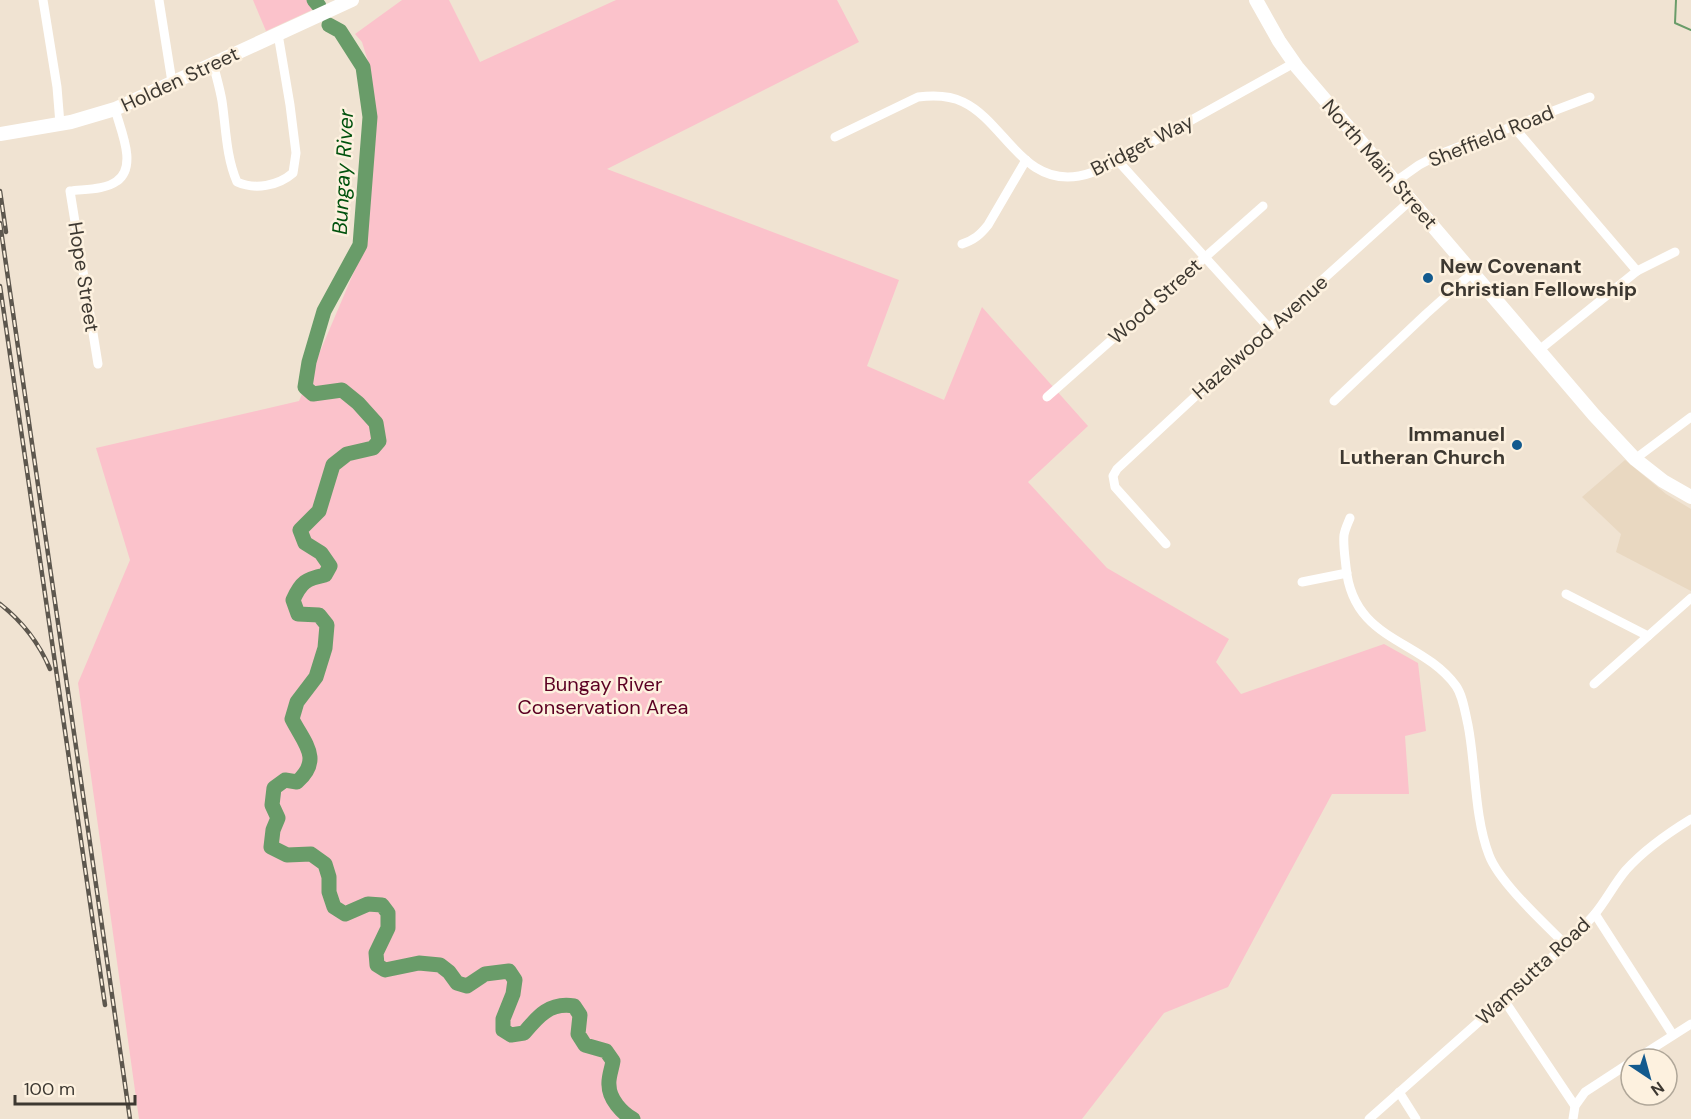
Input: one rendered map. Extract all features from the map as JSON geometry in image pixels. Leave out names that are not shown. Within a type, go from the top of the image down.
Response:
[{"type":"main road","name":"Holden Street","points":[[2,134],[60,124],[115,109],[352,0]]},
{"type":"main road","name":"North Main Street","points":[[1256,0],[1294,63],[1538,351],[1635,459],[1663,481],[1691,497]]},
{"type":"street","points":[[44,0],[60,124]]},
{"type":"street","points":[[159,0],[172,82]]},
{"type":"street","points":[[213,63],[237,182],[258,187],[286,179],[293,173],[296,153],[278,34]]},
{"type":"street","name":"Bridget Way","points":[[835,137],[918,97],[945,96],[962,101],[988,119],[1013,150],[1026,160],[1050,174],[1064,177],[1079,176],[1098,171],[1118,161],[1294,63]]},
{"type":"street","name":"Sheffield Road","points":[[1395,182],[1440,154],[1590,97]]},
{"type":"street","name":"Hope Street","points":[[98,364],[70,190],[104,186],[117,181],[125,172],[128,160],[115,109]]},
{"type":"street","points":[[1513,126],[1637,271]]},
{"type":"street","points":[[962,244],[980,235],[988,225],[1026,160]]},
{"type":"street","points":[[1118,161],[1269,328]]},
{"type":"street","name":"Hazelwood Avenue","points":[[1166,544],[1115,487],[1113,476],[1120,465],[1411,200]]},
{"type":"street","name":"Wood Street","points":[[1047,397],[1263,206]]},
{"type":"street","points":[[1538,351],[1637,271],[1675,252]]},
{"type":"street","points":[[1334,401],[1473,272]]},
{"type":"street","points":[[1635,459],[1691,417]]},
{"type":"street","points":[[1350,518],[1344,535],[1347,573],[1352,594],[1366,617],[1385,634],[1444,672],[1457,688],[1465,710],[1481,831],[1490,858],[1508,883],[1565,944]]},
{"type":"street","points":[[1302,582],[1347,573]]},
{"type":"street","points":[[1566,594],[1648,636]]},
{"type":"street","points":[[1594,684],[1691,598]]},
{"type":"street","name":"Wamsutta Road","points":[[1369,1119],[1565,944],[1595,914],[1616,883],[1646,851],[1691,819]]},
{"type":"street","points":[[1595,914],[1673,1035]]},
{"type":"street","points":[[1503,1000],[1575,1106]]},
{"type":"street","points":[[1654,1047],[1691,1024]]},
{"type":"street","points":[[1573,1119],[1575,1106],[1585,1092],[1619,1070]]},
{"type":"street","points":[[1399,1092],[1416,1119]]},
{"type":"shaded area","points":[[1625,460],[1666,494],[1691,509],[1691,591],[1616,552],[1621,534],[1582,497]]},
{"type":"green space","points":[[253,0],[307,0],[314,9],[266,31]]},
{"type":"green space","name":"Bungay River Conservation Area","points":[[402,0],[449,0],[480,62],[616,0],[837,0],[859,42],[607,169],[899,280],[867,366],[944,400],[982,307],[1088,426],[1028,482],[1107,568],[1229,639],[1216,662],[1241,694],[1384,644],[1418,663],[1426,731],[1405,736],[1409,794],[1332,794],[1228,987],[1164,1013],[1082,1119],[139,1119],[78,683],[130,560],[96,448],[299,401],[359,260],[370,117],[371,71],[362,42],[355,34]]},
{"type":"waterway","name":"Bungay River","points":[[314,0],[319,6]]},
{"type":"waterway","points":[[1676,0],[1675,23],[1691,30]]},
{"type":"waterway","name":"Bungay River","points":[[329,25],[340,31],[363,67],[370,117],[360,245],[324,311],[309,362],[305,387],[313,394],[342,390],[358,403],[376,423],[379,441],[373,448],[347,454],[333,465],[319,511],[300,530],[305,543],[321,553],[330,566],[325,575],[305,582],[293,600],[298,614],[319,615],[327,625],[325,648],[316,677],[297,702],[292,719],[309,751],[309,766],[297,782],[285,780],[274,788],[272,805],[278,818],[273,830],[271,847],[287,855],[311,854],[325,864],[329,877],[329,892],[334,907],[345,914],[368,904],[382,905],[388,913],[388,928],[376,953],[377,965],[385,970],[419,963],[440,965],[457,983],[467,986],[485,974],[509,971],[515,980],[513,994],[503,1019],[503,1030],[511,1035],[524,1033],[534,1021],[551,1008],[574,1006],[580,1015],[578,1034],[585,1045],[606,1051],[613,1061],[609,1082],[611,1095],[621,1109],[633,1119]]},
{"type":"railway","points":[[0,191],[6,232]]},
{"type":"railway","points":[[0,223],[130,1119]]},
{"type":"railway","points":[[0,286],[105,1005]]},
{"type":"railway","points":[[0,604],[30,634],[50,669]]},
{"type":"place","name":"New Covenant Christian Fellowship","points":[[1428,278]]},
{"type":"place","name":"Immanuel Lutheran Church","points":[[1517,445]]}]
